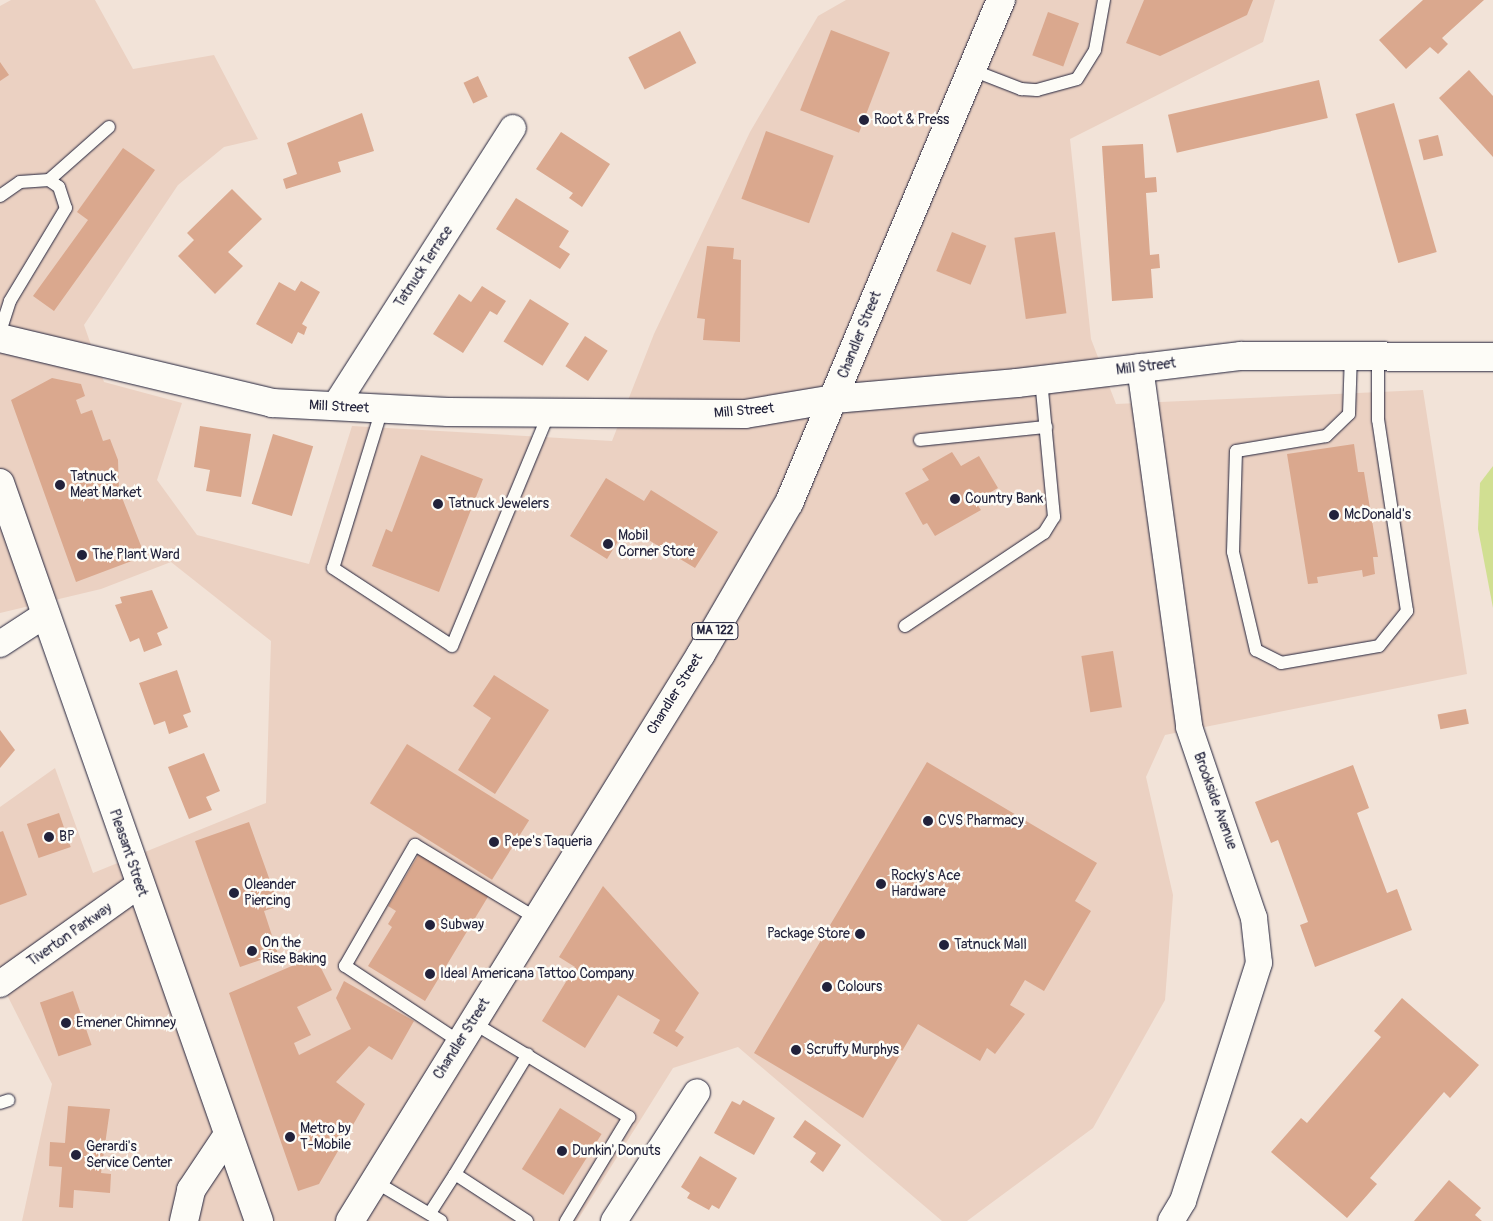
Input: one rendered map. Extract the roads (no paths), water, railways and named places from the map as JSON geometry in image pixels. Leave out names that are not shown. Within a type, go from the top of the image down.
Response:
[{"type":"main road","name":"Chandler Street","points":[[350,1221],[761,553],[802,477],[1001,0]]},
{"type":"main road","name":"Mill Street","points":[[0,338],[272,403],[382,409],[549,413],[744,414],[834,399],[1041,380],[1241,356],[1378,354],[1493,357]]},
{"type":"main road","name":"Pleasant Street","points":[[0,483],[227,1136],[259,1221]]},
{"type":"main road","points":[[184,1221],[191,1190],[227,1136]]},
{"type":"street","name":"Tatnuck Terrace","points":[[335,406],[513,128]]},
{"type":"street","name":"Brookside Avenue","points":[[1140,367],[1189,727],[1254,918],[1259,962],[1183,1201],[1171,1221]]},
{"type":"street","points":[[0,644],[46,614]]},
{"type":"street","name":"Tiverton Parkway","points":[[0,984],[140,885]]},
{"type":"street","points":[[614,1221],[697,1092]]},
{"type":"lane","points":[[972,70],[1021,89],[1038,90],[1076,78],[1095,50],[1104,0]]},
{"type":"lane","points":[[0,196],[20,182],[49,180],[109,126]]},
{"type":"lane","points":[[0,332],[10,301],[64,217],[64,198],[49,180]]},
{"type":"lane","points":[[1351,354],[1348,414],[1326,436],[1236,450],[1232,552],[1256,650],[1281,663],[1379,646],[1407,611],[1378,420],[1378,354]]},
{"type":"lane","points":[[905,626],[1044,533],[1054,517],[1041,380]]},
{"type":"lane","points":[[382,409],[333,568],[452,646],[549,413]]},
{"type":"lane","points":[[920,440],[1046,427]]},
{"type":"lane","points":[[536,918],[416,845],[345,966],[466,1032],[528,1054],[629,1117],[566,1221]]},
{"type":"lane","points":[[430,1213],[528,1054]]},
{"type":"lane","points":[[455,1174],[527,1221]]},
{"type":"lane","points":[[374,1181],[441,1221]]},
{"type":"place","name":"Root & Press","points":[[864,120]]},
{"type":"place","name":"Tatnuck Meat Market","points":[[60,485]]},
{"type":"place","name":"Country Bank","points":[[955,499]]},
{"type":"place","name":"Tatnuck Jewelers","points":[[438,504]]},
{"type":"place","name":"McDonald's","points":[[1334,515]]},
{"type":"place","name":"Mobil Corner Store","points":[[608,544]]},
{"type":"place","name":"The Plant Ward","points":[[82,555]]},
{"type":"place","name":"CVS Pharmacy","points":[[928,821]]},
{"type":"place","name":"BP","points":[[49,837]]},
{"type":"place","name":"Pepe's Taqueria","points":[[494,842]]},
{"type":"place","name":"Rocky's Ace Hardware","points":[[881,884]]},
{"type":"place","name":"Oleander Piercing","points":[[234,893]]},
{"type":"place","name":"Subway","points":[[430,925]]},
{"type":"place","name":"Package Store","points":[[860,934]]},
{"type":"place","name":"Tatnuck Mall","points":[[944,945]]},
{"type":"place","name":"On the Rise Baking","points":[[252,951]]},
{"type":"place","name":"Ideal Americana Tattoo Company","points":[[430,974]]},
{"type":"place","name":"Colours","points":[[827,987]]},
{"type":"place","name":"Emener Chimney","points":[[66,1023]]},
{"type":"place","name":"Scruffy Murphys","points":[[796,1050]]},
{"type":"place","name":"Metro by T-Mobile","points":[[290,1137]]},
{"type":"place","name":"Dunkin' Donuts","points":[[562,1151]]},
{"type":"place","name":"Gerardi's Service Center","points":[[76,1155]]}]
